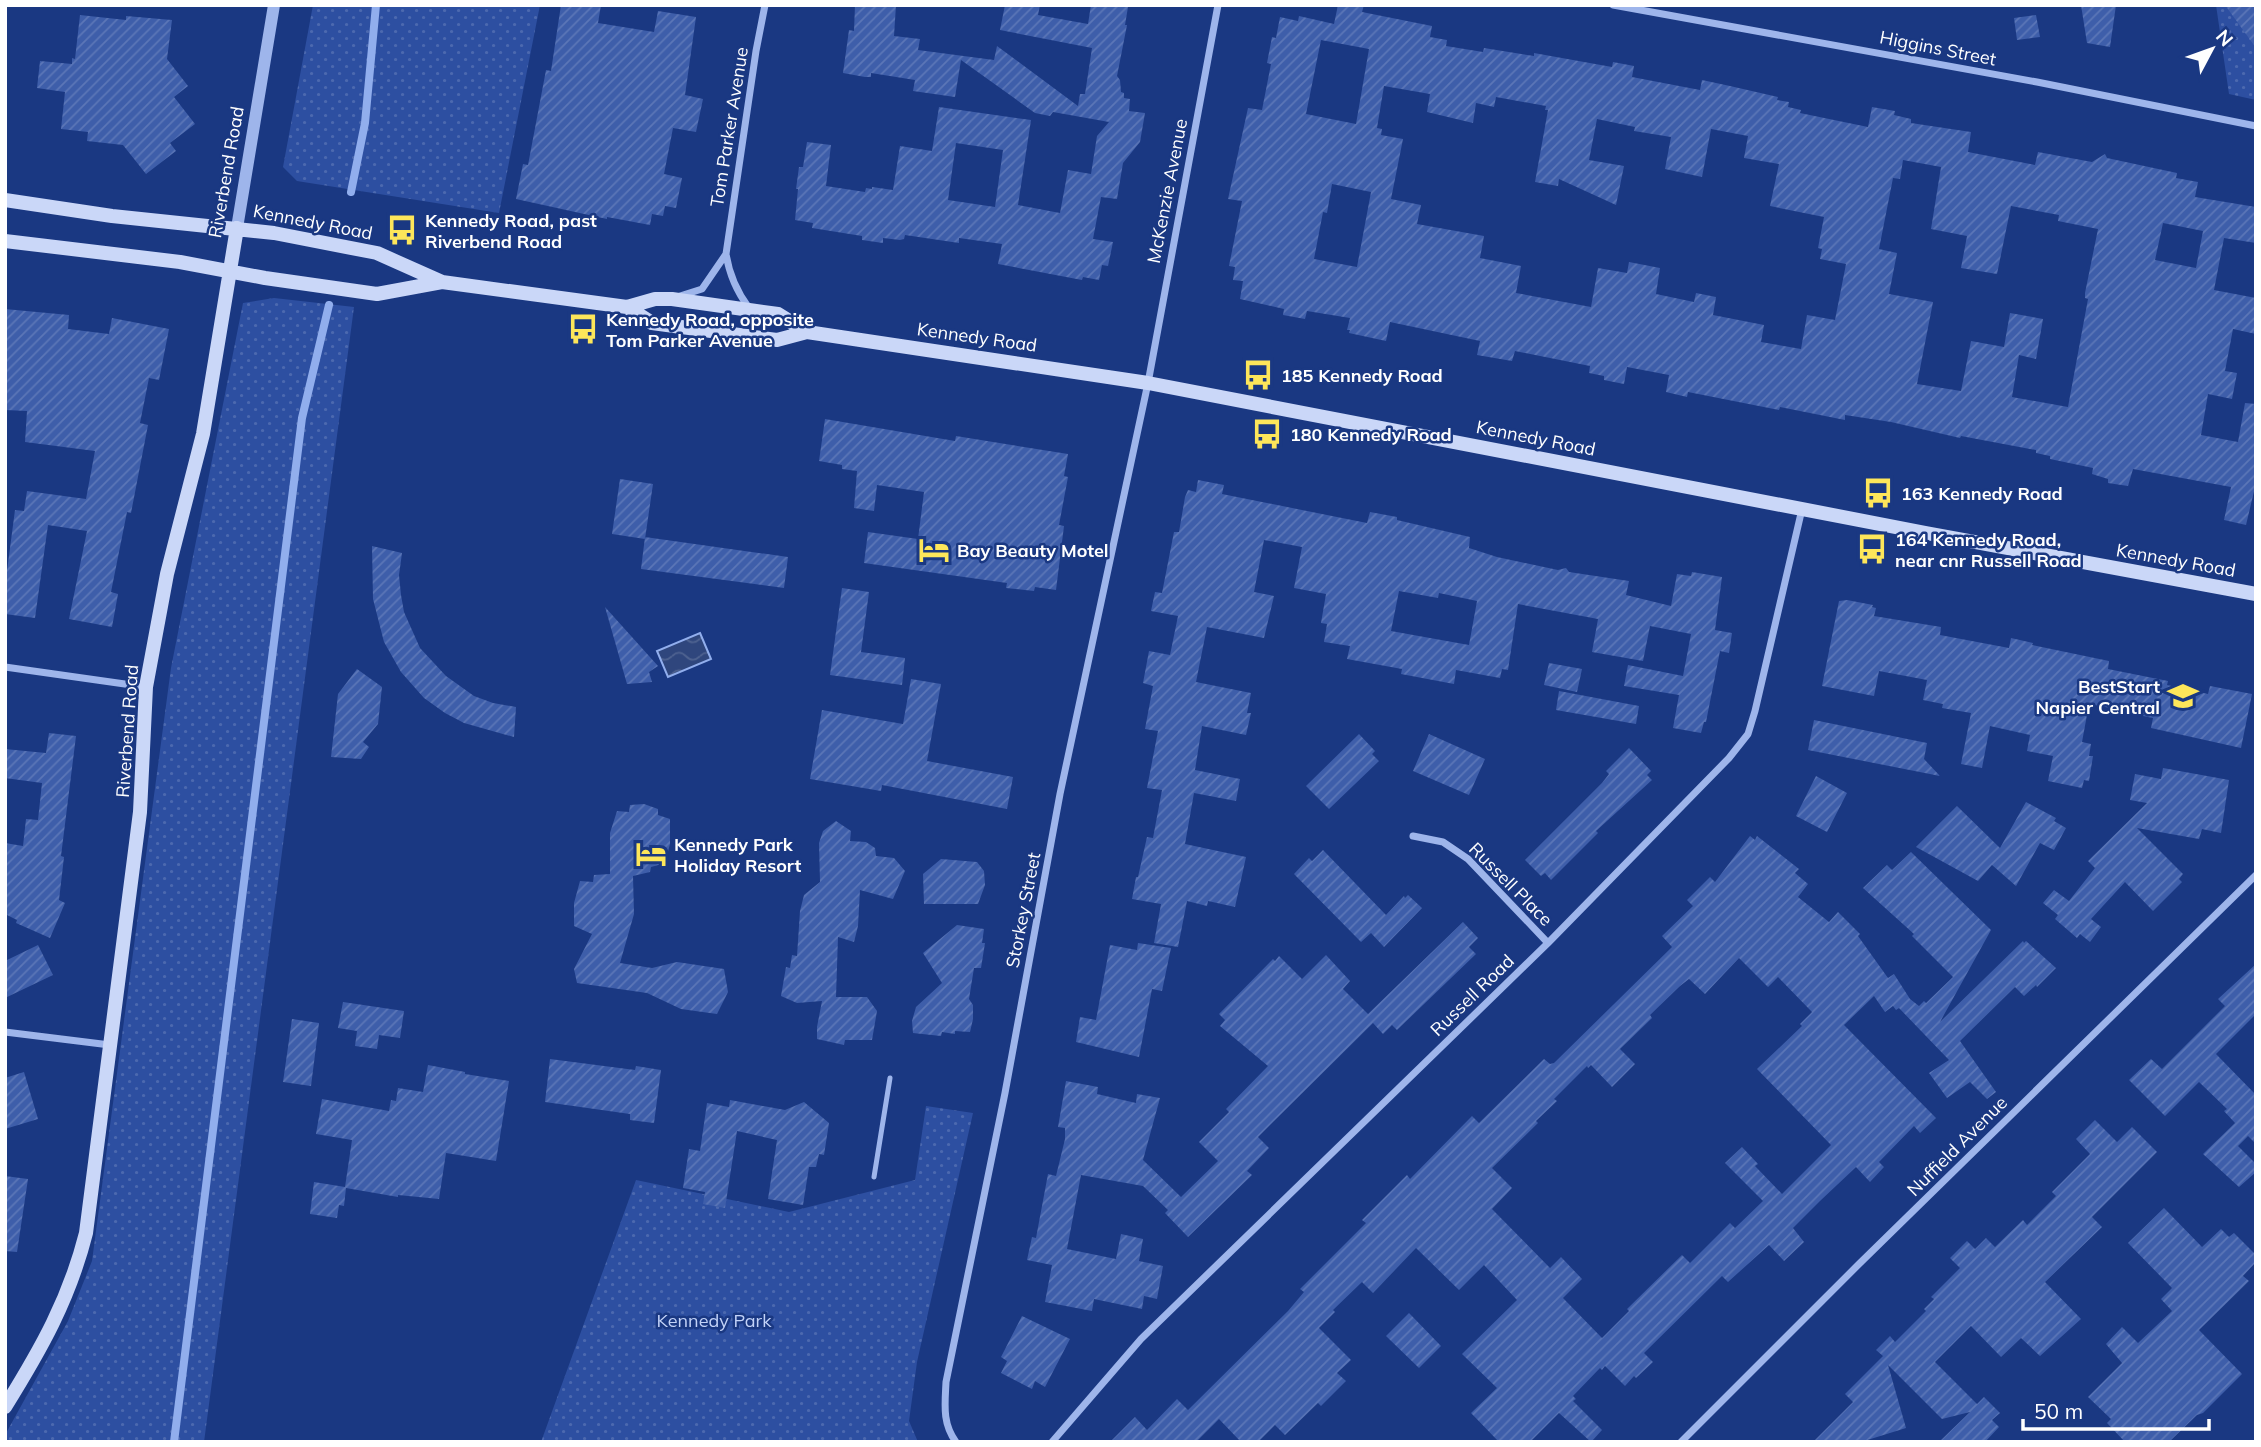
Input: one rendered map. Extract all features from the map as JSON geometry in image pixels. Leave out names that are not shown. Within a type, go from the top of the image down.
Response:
[{"type":"main road","name":"Kennedy Road","points":[[5,201],[124,218],[274,233],[377,253],[442,282],[627,307],[655,299],[672,299],[778,314],[807,332],[1148,383],[2256,594]]},
{"type":"main road","name":"Riverbend Road","points":[[5,1408],[46,1338],[76,1271],[86,1233],[140,812],[146,687],[167,574],[203,434],[237,228]]},
{"type":"main road","name":"Kennedy Road","points":[[5,241],[180,262],[228,272],[377,294],[442,282]]},
{"type":"main road","name":"Kennedy Road","points":[[627,307],[652,323],[777,340],[807,332]]},
{"type":"street","name":"Riverbend Road","points":[[237,228],[274,5]]},
{"type":"street","name":"Tom Parker Avenue","points":[[672,299],[702,289],[726,254],[765,5]]},
{"type":"street","name":"McKenzie Avenue","points":[[1148,383],[1217,5]]},
{"type":"street","name":"Higgins Street","points":[[1613,5],[2256,125]]},
{"type":"street","name":"Tom Parker Avenue","points":[[726,254],[741,297],[751,311]]},
{"type":"street","name":"Storkey Street","points":[[956,1442],[950,1434],[945,1418],[946,1382],[1060,794],[1148,383]]},
{"type":"street","name":"Russell Road","points":[[1052,1442],[1141,1339],[1548,943],[1729,758],[1748,734],[1759,699],[1802,508]]},
{"type":"street","points":[[5,667],[146,687]]},
{"type":"street","name":"Russell Place","points":[[1413,836],[1443,842],[1468,859],[1548,943]]},
{"type":"street","name":"Nuffield Avenue","points":[[1681,1442],[2256,876]]},
{"type":"street","points":[[5,1032],[110,1045]]},
{"type":"lane","points":[[874,1177],[890,1078]]},
{"type":"green space","points":[[313,5],[540,5],[499,213],[297,181],[283,167]]},
{"type":"green space","points":[[2216,5],[2256,5],[2256,100],[2229,94]]},
{"type":"green space","points":[[274,298],[354,307],[204,1442],[5,1442],[5,1435],[68,1321],[92,1261],[171,668],[243,303]]},
{"type":"green space","name":"Kennedy Park","points":[[926,1106],[973,1113],[917,1362],[909,1421],[918,1442],[541,1442],[636,1180],[789,1212],[915,1180]]},
{"type":"water","points":[[700,633],[711,659],[668,677],[657,651]]},
{"type":"building","points":[[561,5],[601,5],[598,23],[654,32],[658,11],[696,17],[685,95],[703,99],[696,132],[673,128],[664,174],[682,178],[676,208],[665,206],[663,216],[652,214],[650,225],[607,219],[516,199],[523,164],[528,165],[546,70],[551,71]]},
{"type":"building","points":[[855,5],[896,5],[894,36],[920,39],[918,50],[994,60],[997,46],[1078,106],[1080,94],[1085,94],[1092,48],[1000,30],[1005,5],[1040,5],[1038,15],[1088,24],[1091,5],[1128,7],[1117,76],[1124,98],[1130,99],[1129,111],[1145,113],[1140,142],[1123,163],[1117,199],[1101,197],[1093,239],[1113,242],[1108,266],[1102,265],[1099,280],[1083,277],[1082,280],[998,264],[1002,244],[959,238],[959,243],[905,235],[904,239],[900,240],[883,238],[883,243],[862,240],[862,236],[812,228],[813,223],[795,220],[799,167],[803,167],[807,142],[831,145],[826,186],[865,192],[866,188],[872,187],[893,190],[900,146],[932,151],[939,107],[1031,120],[1018,205],[1060,213],[1068,170],[1091,174],[1097,136],[1109,122],[1053,112],[1050,116],[1035,113],[961,60],[955,97],[913,91],[915,80],[871,73],[871,77],[865,77],[843,73],[849,30],[854,31]],"holes":[[[956,143],[1003,150],[995,207],[948,200]]]},
{"type":"building","points":[[1338,5],[1364,5],[1362,12],[1432,26],[1430,37],[1447,40],[1446,46],[1483,52],[1484,48],[1534,56],[1534,53],[1612,67],[1613,62],[1634,66],[1632,77],[1700,90],[1702,80],[1778,97],[1777,100],[1789,102],[1788,107],[1801,110],[1800,113],[1868,127],[1872,107],[1895,111],[1894,115],[1911,119],[1911,123],[1971,132],[1968,152],[2035,165],[2038,152],[2092,162],[2105,154],[2107,158],[2177,173],[2176,178],[2198,182],[2195,197],[2256,207],[2256,243],[2224,238],[2214,290],[2256,298],[2256,334],[2233,329],[2225,371],[2237,373],[2232,399],[2208,394],[2201,435],[2238,442],[2245,403],[2256,404],[2256,483],[2246,525],[2224,520],[2231,487],[2133,469],[2128,486],[2108,483],[2108,479],[2092,474],[2093,468],[2050,459],[2050,456],[2036,453],[2036,450],[1845,415],[1845,420],[1688,392],[1687,397],[1666,392],[1669,375],[1627,367],[1624,384],[1604,380],[1604,376],[1589,373],[1590,366],[1515,351],[1512,361],[1477,355],[1480,341],[1390,322],[1386,341],[1349,333],[1350,330],[1347,330],[1350,318],[1307,311],[1305,319],[1283,315],[1284,309],[1240,299],[1243,281],[1233,280],[1235,267],[1229,266],[1242,201],[1228,199],[1248,108],[1262,110],[1271,64],[1267,63],[1272,37],[1276,38],[1280,17],[1298,21],[1299,16],[1334,24]],"holes":[[[1321,40],[1369,49],[1356,124],[1306,114]],[[1384,86],[1430,94],[1427,112],[1473,123],[1476,103],[1494,107],[1496,97],[1546,106],[1545,110],[1548,110],[1535,182],[1558,186],[1559,179],[1616,205],[1624,166],[1589,160],[1597,119],[1635,127],[1634,131],[1671,137],[1665,169],[1702,177],[1711,129],[1748,136],[1744,158],[1779,164],[1770,206],[1824,217],[1818,248],[1822,249],[1820,259],[1846,264],[1835,320],[1807,315],[1801,349],[1761,342],[1764,325],[1713,315],[1716,297],[1696,293],[1694,302],[1656,294],[1660,268],[1629,262],[1627,273],[1598,268],[1591,307],[1516,293],[1521,266],[1480,258],[1484,236],[1417,224],[1421,205],[1391,199],[1403,139],[1381,135],[1382,129],[1377,128]],[[1903,160],[1941,167],[1931,229],[1967,236],[1961,268],[1997,274],[2011,206],[2059,215],[2058,221],[2098,229],[2085,293],[2085,298],[2088,299],[2068,407],[2012,397],[2019,355],[2036,359],[2043,319],[2010,313],[2004,347],[1971,341],[1961,391],[1917,384],[1933,302],[1889,294],[1897,253],[1879,249],[1893,178],[1900,179]],[[1332,184],[1371,192],[1357,267],[1314,259],[1323,212],[1327,213]],[[2163,223],[2203,231],[2196,268],[2155,260]]]},
{"type":"building","points":[[2081,5],[2116,5],[2110,47],[2087,43]]},
{"type":"building","points":[[2225,5],[2256,5],[2256,48]]},
{"type":"building","points":[[80,15],[126,20],[126,16],[172,20],[167,59],[188,86],[174,97],[195,124],[170,143],[176,151],[146,174],[123,145],[87,141],[88,132],[61,129],[65,92],[37,88],[40,61],[72,64],[72,58],[75,59]]},
{"type":"building","points":[[2036,15],[2040,37],[2017,40],[2014,18]]},
{"type":"building","points":[[5,309],[69,315],[68,329],[109,334],[112,318],[169,329],[159,380],[149,378],[140,423],[148,425],[131,513],[127,512],[111,592],[118,594],[112,627],[69,619],[87,531],[48,525],[35,618],[5,614],[5,586],[15,510],[24,511],[27,491],[86,499],[95,451],[25,442],[27,411],[5,410]]},
{"type":"building","points":[[825,419],[955,441],[956,436],[1068,454],[1064,476],[1068,477],[1059,525],[1064,526],[1056,590],[1035,587],[1034,591],[1006,588],[1007,583],[864,563],[868,532],[918,539],[924,492],[877,485],[874,511],[854,508],[857,471],[819,461]]},
{"type":"building","points":[[620,479],[653,484],[645,539],[612,534]]},
{"type":"building","points":[[1198,480],[1224,485],[1222,494],[1367,523],[1370,512],[1397,517],[1397,520],[1470,537],[1469,548],[1497,557],[1629,581],[1626,595],[1671,606],[1677,574],[1691,576],[1692,572],[1722,577],[1715,630],[1732,633],[1729,653],[1720,651],[1706,722],[1701,733],[1673,728],[1679,695],[1624,686],[1628,665],[1683,676],[1691,634],[1650,626],[1643,661],[1592,652],[1598,619],[1518,604],[1508,670],[1502,669],[1500,678],[1456,670],[1454,684],[1401,674],[1402,669],[1347,659],[1350,646],[1324,642],[1327,624],[1321,623],[1326,594],[1294,588],[1302,547],[1264,540],[1254,592],[1274,596],[1264,638],[1207,627],[1196,682],[1251,693],[1247,713],[1251,713],[1246,735],[1202,726],[1195,770],[1240,779],[1236,801],[1194,793],[1185,844],[1246,857],[1235,907],[1208,901],[1207,906],[1187,901],[1178,947],[1154,943],[1161,904],[1132,899],[1147,837],[1153,838],[1162,790],[1147,788],[1158,731],[1145,729],[1153,686],[1143,683],[1149,651],[1170,655],[1178,616],[1151,611],[1155,592],[1162,593],[1174,532],[1179,532],[1185,497],[1188,490],[1196,492]],"holes":[[[1399,591],[1438,598],[1439,593],[1477,601],[1469,645],[1391,631]]]},
{"type":"building","points":[[645,537],[788,557],[784,588],[641,569]]},
{"type":"building","points":[[372,546],[402,553],[399,575],[404,612],[420,648],[446,676],[474,696],[516,707],[514,737],[464,723],[445,713],[424,698],[401,672],[384,642],[373,599]]},
{"type":"building","points":[[842,588],[869,592],[861,652],[905,658],[902,685],[830,675]]},
{"type":"building","points":[[1839,601],[1873,605],[1872,607],[1876,608],[1874,616],[1941,627],[1940,635],[2009,648],[2011,638],[2109,661],[2108,669],[2168,681],[2167,685],[2208,694],[2210,686],[2252,694],[2241,748],[2151,728],[2153,718],[2143,716],[2144,714],[2089,704],[2082,742],[2091,744],[2089,756],[2093,756],[2089,781],[2084,780],[2082,788],[2048,781],[2053,756],[2027,751],[2030,735],[1990,726],[1982,768],[1961,764],[1971,713],[1942,708],[1943,704],[1923,700],[1927,680],[1879,671],[1874,696],[1822,686]]},
{"type":"building","points":[[605,607],[658,666],[649,672],[652,682],[627,684]]},
{"type":"building","points":[[1549,663],[1582,669],[1577,692],[1544,685]]},
{"type":"building","points":[[357,669],[382,687],[378,724],[363,742],[369,747],[361,759],[331,757],[338,694]]},
{"type":"building","points":[[911,679],[941,684],[927,761],[1013,777],[1007,809],[882,785],[881,791],[810,779],[822,710],[903,724]]},
{"type":"building","points":[[1559,691],[1639,706],[1636,724],[1556,710]]},
{"type":"building","points":[[1814,720],[1927,743],[1924,759],[1940,776],[1808,750]]},
{"type":"building","points":[[49,733],[76,736],[61,856],[64,857],[59,900],[65,903],[50,938],[16,923],[17,920],[5,914],[5,843],[23,846],[26,819],[38,820],[42,783],[5,778],[5,749],[46,753]]},
{"type":"building","points":[[1359,734],[1375,751],[1372,754],[1379,761],[1329,809],[1306,786]]},
{"type":"building","points":[[1429,734],[1485,759],[1469,795],[1413,771]]},
{"type":"building","points":[[1629,748],[1651,771],[1647,775],[1652,780],[1596,831],[1598,833],[1551,880],[1545,873],[1541,876],[1525,860],[1602,783],[1609,774],[1606,771]]},
{"type":"building","points":[[2163,768],[2229,780],[2221,833],[2202,829],[2199,839],[2137,828],[2183,874],[2179,879],[2182,882],[2153,911],[2125,882],[2091,919],[2101,927],[2090,942],[2080,934],[2077,938],[2055,919],[2058,915],[2043,903],[2054,890],[2069,901],[2095,868],[2088,861],[2147,803],[2130,800],[2135,774],[2161,779]]},
{"type":"building","points":[[1816,776],[1847,793],[1827,832],[1796,816]]},
{"type":"building","points":[[2026,802],[2056,818],[2054,821],[2066,828],[2054,850],[2040,843],[2016,886],[1992,865],[1978,881],[1916,847],[1957,806],[2000,848]]},
{"type":"building","points":[[644,804],[658,809],[658,815],[670,819],[670,844],[665,863],[651,867],[650,872],[633,876],[634,914],[620,963],[652,968],[677,962],[724,969],[728,992],[717,1014],[681,1009],[647,993],[577,983],[574,969],[592,934],[574,926],[574,903],[580,881],[593,882],[594,875],[610,874],[610,833],[617,811],[629,812],[630,805]]},
{"type":"building","points":[[836,821],[851,831],[850,841],[866,842],[875,848],[876,856],[894,858],[905,871],[893,899],[860,890],[858,926],[854,942],[838,937],[836,997],[867,997],[877,1011],[872,1040],[845,1040],[844,1045],[817,1039],[822,1001],[797,1003],[781,996],[786,967],[790,968],[792,955],[797,956],[800,911],[804,895],[820,882],[819,843],[823,831]]},
{"type":"building","points":[[1750,836],[1755,840],[1757,836],[1799,869],[1795,873],[1808,884],[1798,897],[1829,922],[1838,912],[1860,934],[1858,936],[1888,978],[1894,974],[1910,999],[1919,1006],[1924,1001],[1926,1003],[1953,977],[1912,936],[1914,934],[1863,888],[1887,865],[1892,870],[1911,852],[1991,930],[1940,1022],[2023,941],[2056,968],[2024,996],[2015,987],[1960,1041],[1996,1092],[1987,1099],[1970,1082],[1947,1098],[1929,1073],[1949,1060],[1899,1008],[1896,1010],[1893,1006],[1885,1012],[1874,996],[1844,1025],[1936,1118],[1920,1133],[1914,1126],[1879,1162],[1884,1167],[1870,1182],[1856,1167],[1793,1228],[1804,1242],[1784,1261],[1769,1245],[1728,1282],[1722,1276],[1644,1353],[1653,1362],[1636,1378],[1634,1376],[1625,1386],[1605,1366],[1602,1370],[1600,1368],[1573,1396],[1576,1399],[1573,1401],[1602,1430],[1591,1442],[1559,1413],[1530,1442],[1499,1442],[1471,1413],[1497,1388],[1462,1354],[1517,1300],[1484,1265],[1459,1290],[1416,1248],[1373,1293],[1362,1282],[1319,1328],[1351,1360],[1337,1373],[1346,1381],[1321,1406],[1318,1403],[1285,1435],[1275,1425],[1258,1442],[1241,1442],[1219,1419],[1196,1442],[1110,1442],[1135,1417],[1147,1430],[1177,1399],[1188,1410],[1288,1311],[1304,1292],[1300,1289],[1366,1223],[1362,1220],[1407,1175],[1410,1179],[1472,1116],[1479,1123],[1544,1059],[1550,1064],[1554,1063],[1672,947],[1662,936],[1693,906],[1687,900],[1710,877],[1715,882]],"holes":[[[1739,958],[1768,987],[1778,977],[1812,1012],[1800,1024],[1802,1026],[1757,1069],[1831,1145],[1782,1194],[1755,1166],[1758,1164],[1742,1147],[1725,1163],[1763,1201],[1735,1228],[1730,1223],[1690,1263],[1682,1255],[1627,1309],[1629,1311],[1602,1338],[1563,1298],[1582,1279],[1561,1257],[1550,1268],[1492,1209],[1512,1188],[1492,1168],[1538,1123],[1536,1121],[1557,1101],[1554,1099],[1587,1066],[1588,1068],[1591,1065],[1612,1087],[1635,1064],[1620,1049],[1652,1018],[1650,1015],[1689,979],[1705,994]]]},
{"type":"building","points":[[1323,850],[1386,915],[1408,895],[1422,908],[1384,947],[1371,933],[1361,942],[1294,874],[1309,858],[1312,861]]},
{"type":"building","points":[[941,859],[977,862],[984,871],[985,885],[978,904],[924,904],[923,874]]},
{"type":"building","points":[[1463,922],[1478,938],[1469,947],[1476,954],[1397,1030],[1392,1025],[1383,1034],[1373,1023],[1258,1137],[1269,1148],[1247,1171],[1252,1175],[1188,1237],[1165,1213],[1168,1210],[1143,1186],[1081,1175],[1067,1249],[1116,1259],[1121,1234],[1143,1239],[1139,1261],[1163,1266],[1157,1299],[1144,1296],[1142,1309],[1094,1299],[1092,1311],[1045,1302],[1052,1265],[1027,1260],[1032,1237],[1036,1238],[1048,1174],[1056,1176],[1065,1139],[1065,1128],[1058,1127],[1066,1081],[1098,1087],[1097,1094],[1136,1103],[1137,1094],[1160,1098],[1143,1160],[1181,1197],[1218,1161],[1199,1142],[1229,1112],[1226,1109],[1268,1066],[1220,1026],[1225,1020],[1219,1014],[1273,959],[1275,961],[1279,956],[1302,979],[1326,955],[1350,981],[1343,989],[1368,1014]]},
{"type":"building","points":[[957,925],[984,929],[981,968],[974,968],[969,999],[973,1005],[970,1032],[942,1032],[941,1036],[913,1033],[912,1021],[916,1007],[942,983],[923,953]]},
{"type":"building","points":[[1138,943],[1171,948],[1162,991],[1152,989],[1139,1057],[1076,1042],[1080,1017],[1096,1020],[1110,945],[1137,950]]},
{"type":"building","points":[[38,945],[53,975],[5,998],[5,961]]},
{"type":"building","points":[[2256,964],[2256,1014],[2216,1054],[2256,1095],[2256,1144],[2248,1136],[2238,1146],[2256,1164],[2256,1172],[2239,1187],[2203,1154],[2235,1123],[2224,1111],[2227,1109],[2199,1082],[2165,1116],[2129,1080],[2151,1059],[2162,1069],[2225,1006],[2218,999]]},
{"type":"building","points":[[343,1002],[404,1011],[400,1038],[379,1035],[377,1049],[355,1046],[357,1031],[338,1028]]},
{"type":"building","points":[[292,1019],[319,1023],[311,1086],[283,1082]]},
{"type":"building","points":[[550,1059],[635,1070],[636,1066],[661,1070],[654,1123],[630,1120],[630,1114],[545,1102]]},
{"type":"building","points":[[428,1065],[509,1081],[496,1161],[446,1153],[439,1199],[398,1197],[346,1188],[344,1206],[339,1205],[337,1218],[310,1214],[314,1182],[345,1187],[352,1140],[316,1134],[322,1099],[389,1111],[391,1100],[396,1101],[398,1088],[423,1092]]},
{"type":"building","points":[[24,1072],[38,1119],[5,1129],[5,1078]]},
{"type":"building","points":[[730,1100],[785,1110],[804,1102],[829,1123],[824,1155],[819,1154],[816,1167],[809,1167],[803,1205],[768,1199],[777,1140],[737,1131],[725,1208],[703,1204],[705,1192],[683,1188],[689,1149],[700,1151],[707,1103],[729,1107]]},
{"type":"building","points":[[2095,1120],[2117,1142],[2132,1127],[2157,1152],[2092,1217],[2102,1227],[2045,1282],[2081,1319],[2040,1356],[2021,1338],[2001,1357],[1971,1326],[1935,1362],[1977,1404],[1984,1397],[2000,1413],[1992,1420],[1999,1427],[1985,1442],[1939,1442],[1970,1412],[1942,1419],[1888,1365],[1906,1428],[1861,1442],[1813,1442],[1853,1402],[1845,1394],[1883,1356],[1876,1350],[1890,1336],[1895,1342],[1926,1311],[1924,1309],[1934,1299],[1931,1297],[1960,1268],[1950,1258],[1967,1241],[1975,1249],[1986,1238],[1995,1247],[2023,1220],[2027,1225],[2056,1196],[2052,1192],[2090,1154],[2076,1139]]},
{"type":"building","points":[[5,1176],[28,1179],[17,1252],[5,1251]]},
{"type":"building","points":[[2164,1208],[2202,1247],[2221,1229],[2229,1237],[2234,1233],[2256,1255],[2256,1262],[2243,1276],[2249,1281],[2199,1330],[2242,1374],[2169,1442],[2125,1442],[2107,1423],[2111,1419],[2088,1397],[2122,1363],[2106,1344],[2122,1327],[2138,1343],[2172,1311],[2161,1299],[2172,1288],[2128,1243]]},
{"type":"building","points":[[1409,1313],[1441,1346],[1419,1368],[1386,1336]]},
{"type":"building","points":[[1022,1316],[1070,1339],[1045,1387],[1035,1381],[1032,1389],[1001,1373],[1007,1361],[1001,1357]]},
{"type":"waterway","points":[[351,192],[365,123],[376,5]]},
{"type":"waterway","points":[[174,1442],[302,418],[329,305]]},
{"type":"place","name":"Kennedy Road, past Riverbend Road","points":[[402,230]]},
{"type":"place","name":"Kennedy Road, opposite Tom Parker Avenue","points":[[583,329]]},
{"type":"place","name":"185 Kennedy Road","points":[[1258,375]]},
{"type":"place","name":"180 Kennedy Road","points":[[1267,434]]},
{"type":"place","name":"163 Kennedy Road","points":[[1878,493]]},
{"type":"place","name":"164 Kennedy Road, near cnr Russell Road","points":[[1872,549]]},
{"type":"place","name":"Bay Beauty Motel","points":[[934,550]]},
{"type":"place","name":"BestStart Napier Central","points":[[2183,696]]},
{"type":"place","name":"Kennedy Park Holiday Resort","points":[[651,854]]}]
